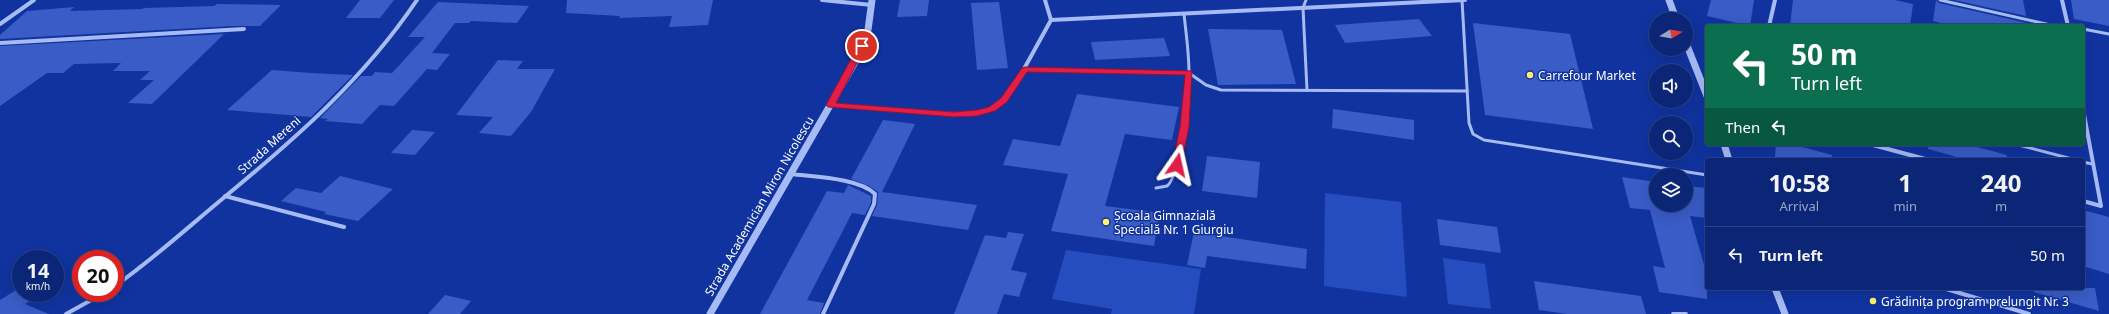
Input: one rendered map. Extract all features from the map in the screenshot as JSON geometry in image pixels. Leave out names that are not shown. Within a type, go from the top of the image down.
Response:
[{"type":"street","points":[[0,24],[34,0]]},
{"type":"street","name":"Strada Mereni","points":[[124,279],[226,196],[290,140],[350,84],[390,40],[417,0]]},
{"type":"street","points":[[822,0],[872,2]]},
{"type":"street","points":[[831,105],[954,114],[977,113],[992,109],[1004,100],[1025,70],[1051,20],[1045,0]]},
{"type":"street","points":[[1051,20],[1464,0]]},
{"type":"street","points":[[1669,0],[1673,12]]},
{"type":"street","points":[[1770,24],[1775,0]]},
{"type":"street","points":[[2062,0],[2068,24]]},
{"type":"street","name":"Strada Academician Miron Nicolescu","points":[[710,314],[831,105],[862,46],[869,24],[872,2]]},
{"type":"street","points":[[0,42],[244,29]]},
{"type":"street","points":[[1691,56],[1705,91]]},
{"type":"street","points":[[2085,122],[2101,206],[2085,202]]},
{"type":"street","points":[[1725,146],[1728,158]]},
{"type":"street","points":[[1876,146],[1922,158]]},
{"type":"street","points":[[791,174],[858,184],[869,188],[875,194],[874,204],[823,314]]},
{"type":"street","points":[[226,196],[344,227]]},
{"type":"street","points":[[1776,290],[1785,314]]},
{"type":"street","points":[[1950,290],[2029,314]]},
{"type":"street","points":[[66,314],[88,302]]},
{"type":"street","points":[[1673,314],[1686,314]]},
{"type":"lane","points":[[1306,0],[1303,8],[1307,90]]},
{"type":"lane","points":[[1464,0],[1469,123],[1473,134],[1484,140],[1705,175]]},
{"type":"lane","points":[[1940,0],[2046,24]]},
{"type":"lane","points":[[1156,188],[1171,185],[1174,178],[1184,127],[1189,73],[1184,14]]},
{"type":"lane","points":[[2085,29],[2109,34]]},
{"type":"lane","points":[[1025,70],[1189,73],[1206,85],[1221,90],[1467,91]]},
{"type":"lane","points":[[2023,146],[2068,158]]},
{"type":"lane","points":[[2085,162],[2092,164]]},
{"type":"shaded area","points":[[1325,193],[1401,202],[1407,297],[1324,286]]},
{"type":"shaded area","points":[[1066,250],[1201,269],[1194,314],[1111,314],[1112,309],[1052,299]]},
{"type":"shaded area","points":[[1443,258],[1485,264],[1491,309],[1448,304]]},
{"type":"building","points":[[360,0],[394,0],[380,18],[346,18]]},
{"type":"building","points":[[567,0],[713,0],[708,25],[669,27],[672,16],[619,18],[620,16],[566,13]]},
{"type":"building","points":[[900,0],[929,0],[927,16],[897,17]]},
{"type":"building","points":[[1711,0],[1754,0],[1750,24],[1741,24],[1707,16]]},
{"type":"building","points":[[1793,0],[1895,0],[1913,4],[1910,24],[1790,24]]},
{"type":"building","points":[[1936,0],[1939,3],[2027,24],[1945,24],[1933,21]]},
{"type":"building","points":[[1954,0],[2023,0],[2026,16]]},
{"type":"building","points":[[2071,0],[2109,0],[2109,26],[2074,19]]},
{"type":"building","points":[[438,2],[529,6],[517,23],[471,21],[469,23],[455,23],[432,53],[450,54],[437,70],[427,69],[394,106],[380,105],[362,124],[325,121],[328,119],[320,118],[361,76],[372,76],[375,72],[392,73],[425,37],[408,37]]},
{"type":"building","points":[[999,2],[1008,68],[977,70],[971,3]]},
{"type":"building","points":[[217,4],[281,5],[260,26],[232,26],[0,39],[0,35],[27,11],[74,7],[70,11],[214,6]]},
{"type":"building","points":[[1419,19],[1432,36],[1345,43],[1335,25]]},
{"type":"building","name":"Carrefour Market","points":[[1473,23],[1570,34],[1593,129],[1485,115]]},
{"type":"building","points":[[1208,29],[1282,30],[1296,84],[1218,85]]},
{"type":"building","points":[[224,34],[152,104],[128,103],[154,80],[140,80],[150,71],[113,71],[121,63],[74,64],[63,73],[47,73],[0,106],[0,46]]},
{"type":"building","points":[[1164,38],[1170,56],[1095,60],[1091,42]]},
{"type":"building","points":[[498,60],[523,61],[517,69],[555,69],[531,112],[511,136],[479,133],[493,117],[456,115]]},
{"type":"building","points":[[272,70],[353,75],[311,117],[227,110]]},
{"type":"building","points":[[1077,94],[1179,107],[1172,140],[1125,134],[1105,206],[1160,213],[1154,246],[1051,231],[1068,174],[1003,165],[1013,139],[1060,146]]},
{"type":"building","points":[[1333,109],[1414,120],[1414,140],[1332,128]]},
{"type":"building","points":[[883,120],[915,124],[882,192],[977,205],[968,230],[872,216],[877,205],[878,192],[869,186],[851,179]]},
{"type":"building","points":[[412,130],[435,132],[415,155],[391,153]]},
{"type":"building","points":[[1776,146],[1798,146],[1832,155],[1831,158],[1775,157]]},
{"type":"building","points":[[1928,146],[1973,146],[2007,155],[2006,158],[1961,158],[1928,149]]},
{"type":"building","points":[[1207,156],[1260,162],[1257,198],[1202,191]]},
{"type":"building","points":[[340,176],[393,189],[358,221],[324,214],[326,212],[281,201],[296,188],[321,193]]},
{"type":"building","points":[[1622,177],[1649,181],[1649,210],[1630,208]]},
{"type":"building","points":[[848,185],[871,196],[871,203],[865,215],[852,213],[807,300],[824,303],[820,314],[760,314],[827,191],[844,193]]},
{"type":"building","points":[[1693,187],[1705,188],[1705,218],[1690,216],[1705,268],[1705,290],[1707,290],[1707,299],[1659,292],[1653,266],[1665,268],[1651,212],[1693,212]]},
{"type":"building","points":[[2085,211],[2109,217],[2109,274],[2085,267]]},
{"type":"building","points":[[1437,219],[1497,227],[1501,253],[1440,245]]},
{"type":"building","points":[[1008,232],[1024,234],[1011,270],[1027,273],[1019,297],[1004,294],[997,314],[954,314],[985,235],[1006,238]]},
{"type":"building","points":[[1194,232],[1307,249],[1306,269],[1207,256],[1205,268],[1187,265]]},
{"type":"building","points":[[1534,281],[1641,296],[1646,314],[1567,314],[1539,310]]},
{"type":"building","points":[[2085,288],[2095,288],[2099,311],[2034,292],[2034,290],[2085,290]]},
{"type":"building","points":[[12,293],[12,302],[28,302],[25,304],[49,314],[0,314],[0,300]]},
{"type":"building","points":[[445,295],[471,301],[460,314],[428,314]]},
{"type":"place","name":"Carrefour Market","points":[[1530,75]]},
{"type":"place","name":"Școala Gimnazială Specială Nr. 1 Giurgiu","points":[[1106,222]]},
{"type":"place","name":"Grădinița program prelungit Nr. 3","points":[[1873,301]]},
{"type":"route","points":[[862,46],[855,62],[831,105],[954,114],[977,113],[992,109],[1004,100],[1025,70],[1189,73],[1184,127],[1177,165]]}]
